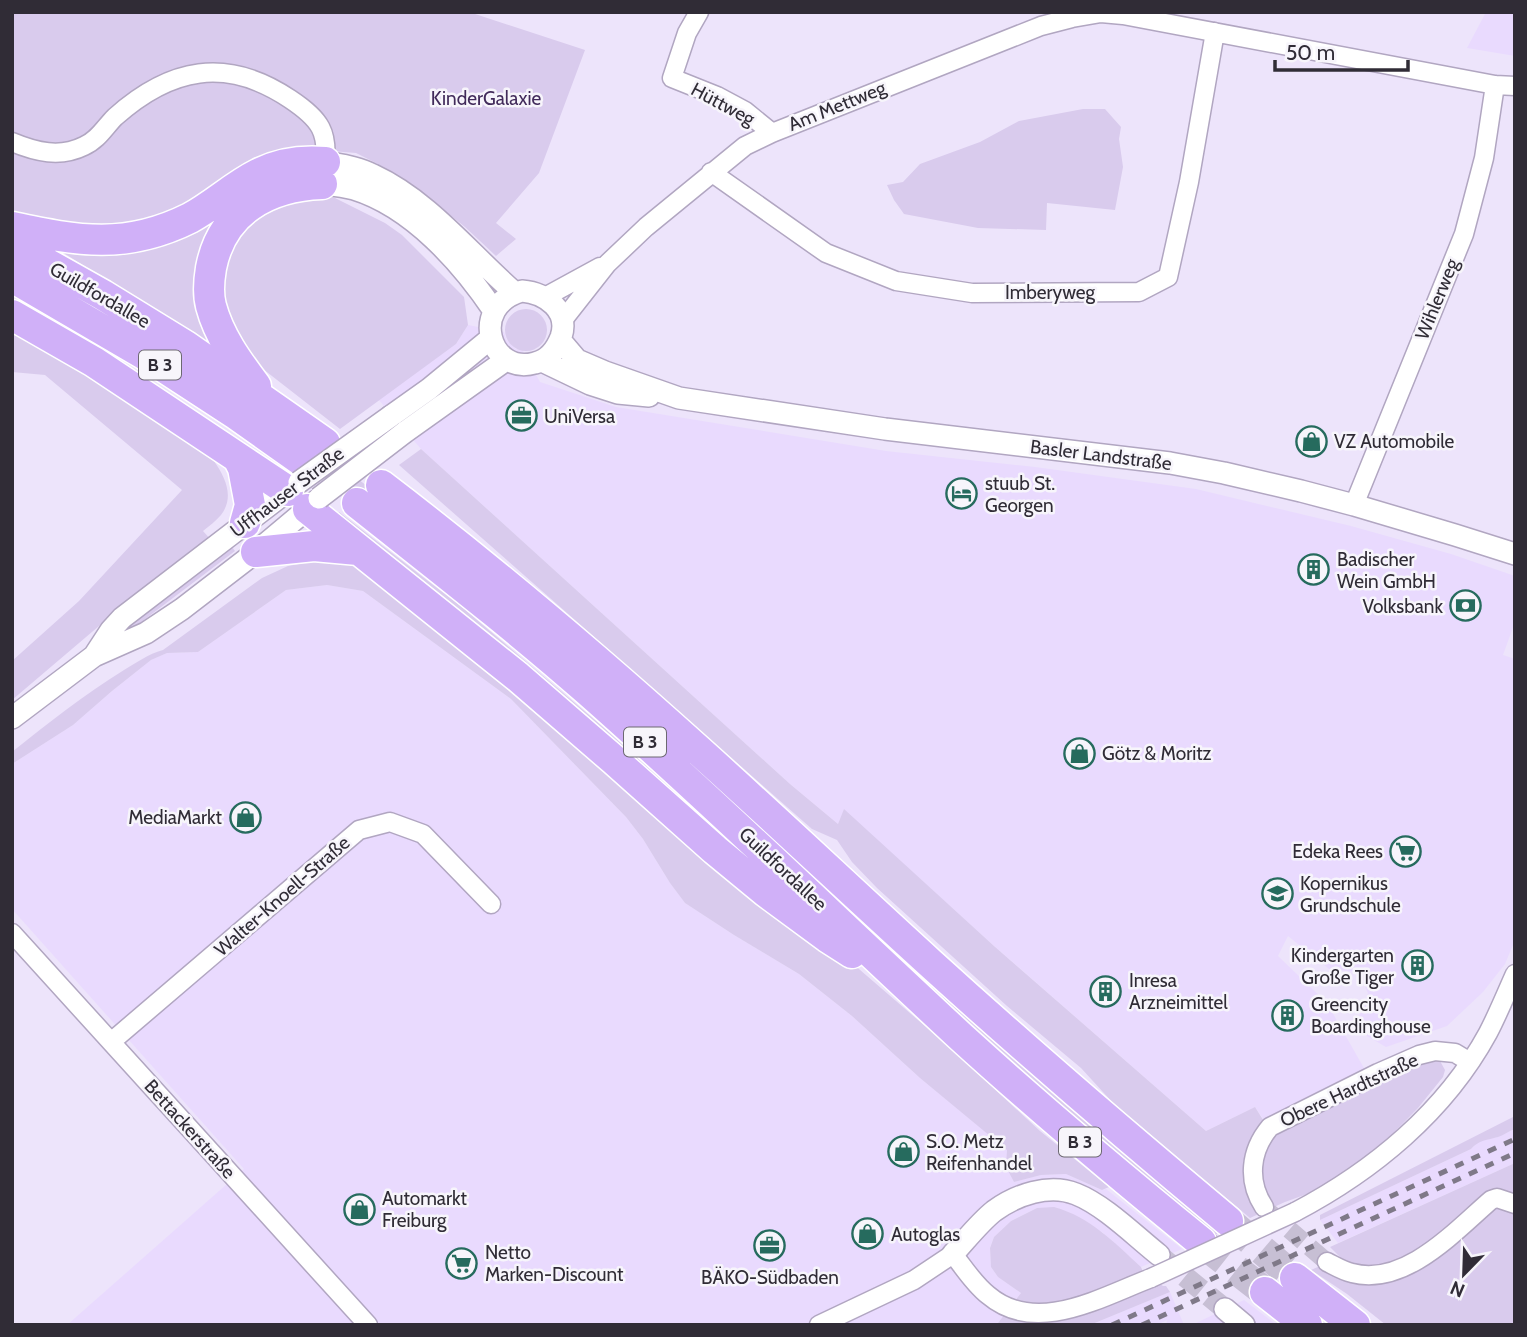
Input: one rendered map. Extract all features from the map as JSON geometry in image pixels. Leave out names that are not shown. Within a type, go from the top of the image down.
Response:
[{"type":"highway","points":[[12,227],[69,239],[129,238],[159,231],[191,217],[257,174],[279,165],[307,161],[324,173]]},
{"type":"highway","points":[[266,401],[219,331],[210,302],[210,275],[214,256],[221,237],[244,210],[257,201],[324,173]]},
{"type":"highway","name":"Guildfordallee","points":[[12,244],[186,346],[325,443]]},
{"type":"highway","name":"Guildfordallee","points":[[12,277],[142,353],[237,415],[303,488]]},
{"type":"highway","points":[[12,315],[94,362],[238,458],[303,488],[358,550],[518,677],[715,850],[827,937],[919,997]]},
{"type":"highway","points":[[238,458],[243,468],[250,505],[245,523]]},
{"type":"highway","name":"Guildfordallee","points":[[381,485],[465,550],[697,748],[1033,1055],[1228,1221]]},
{"type":"highway","name":"Guildfordallee","points":[[357,503],[587,690],[743,831],[962,1037],[1110,1168],[1201,1242]]},
{"type":"highway","points":[[256,552],[314,546],[358,550]]},
{"type":"highway","points":[[1295,1278],[1355,1325]]},
{"type":"highway","points":[[1265,1292],[1307,1325]]},
{"type":"street","name":"Hüttweg","points":[[699,12],[687,33],[672,78],[717,96],[744,111],[772,133]]},
{"type":"street","name":"Am Mettweg","points":[[561,330],[607,264],[646,227],[745,146],[1041,26],[1072,18],[1101,13],[1123,15],[1496,85],[1515,86]]},
{"type":"street","name":"Imberyweg","points":[[711,172],[826,253],[897,281],[972,293],[1139,292],[1168,277],[1189,182],[1215,32]]},
{"type":"street","points":[[12,142],[49,153],[85,146],[97,138],[115,118],[169,81],[203,72],[220,72],[273,88],[311,113],[321,128],[325,144],[324,173]]},
{"type":"street","name":"Wihlerweg","points":[[1354,505],[1464,234],[1485,158],[1496,85]]},
{"type":"street","points":[[324,173],[354,168],[373,175],[399,191],[433,215],[515,293]]},
{"type":"street","points":[[324,173],[403,213],[441,246],[479,289],[494,311]]},
{"type":"street","name":"Am Mettweg","points":[[545,297],[607,264]]},
{"type":"street","points":[[506,360],[495,348],[491,338],[489,325],[494,311],[502,301],[522,291],[545,297]]},
{"type":"street","name":"Basler Landstraße","points":[[545,297],[552,302],[561,330],[578,360],[679,398]]},
{"type":"street","points":[[542,361],[551,354],[561,330]]},
{"type":"street","name":"Uffhauser Straße","points":[[398,424],[429,389],[491,338]]},
{"type":"street","name":"Basler Landstraße","points":[[506,360],[526,366],[542,361],[590,384],[618,393],[679,398],[886,429],[1170,463],[1249,478],[1354,505],[1515,554]]},
{"type":"street","name":"Uffhauser Straße","points":[[94,656],[111,629],[122,618],[245,523],[303,488],[398,424],[506,360]]},
{"type":"street","name":"Uffhauser Straße","points":[[12,718],[94,656],[146,633],[182,609],[256,552],[303,488]]},
{"type":"street","name":"Walter-Knoell-Straße","points":[[111,1042],[359,830],[390,822],[423,834],[491,904]]},
{"type":"street","name":"Bettackerstraße","points":[[12,933],[368,1325]]},
{"type":"street","points":[[953,1254],[977,1285],[1004,1307],[1046,1314],[1069,1310],[1151,1278],[1295,1212],[1361,1173],[1421,1121],[1470,1062],[1488,1034],[1515,974]]},
{"type":"street","name":"Obere Hardtstraße","points":[[1264,1207],[1252,1176],[1255,1150],[1270,1127],[1419,1055],[1435,1051],[1455,1053],[1470,1062]]},
{"type":"street","points":[[819,1325],[914,1280],[953,1254],[993,1212],[1013,1199],[1035,1192],[1055,1189],[1074,1193],[1096,1205],[1158,1255]]},
{"type":"street","points":[[1327,1262],[1354,1274],[1393,1272],[1415,1263],[1492,1200],[1497,1198],[1515,1204]]},
{"type":"street","points":[[1224,1309],[1244,1325]]},
{"type":"shaded area","points":[[1486,12],[1515,12],[1515,56],[1467,48]]},
{"type":"shaded area","points":[[468,325],[504,332],[506,339],[516,349],[523,351],[540,382],[616,407],[886,451],[1035,467],[1196,489],[1351,526],[1451,554],[1515,576],[1515,622],[1503,655],[1515,659],[1515,940],[1505,964],[1483,992],[1447,1026],[1386,1047],[1367,1036],[1358,1020],[1368,993],[1358,972],[1329,969],[1288,936],[1278,956],[1327,1003],[1373,1084],[1275,1136],[1255,1107],[1206,1131],[993,945],[844,810],[838,824],[790,784],[421,449],[378,399],[456,344]]},
{"type":"shaded area","points":[[327,585],[363,591],[511,699],[626,817],[685,903],[799,974],[852,1016],[920,1078],[1008,1150],[1006,1167],[1014,1182],[1041,1175],[1066,1174],[1102,1190],[1106,1189],[1182,1249],[1141,1267],[1102,1232],[1037,1208],[1011,1221],[994,1237],[990,1247],[991,1267],[998,1277],[1021,1293],[998,1325],[67,1325],[244,1169],[12,909],[12,764],[73,725],[151,660],[167,653],[198,652],[286,590]]},
{"type":"shaded area","points":[[1515,1129],[1515,1163],[1338,1243],[1320,1220],[1471,1149],[1477,1143]]},
{"type":"shaded area","points":[[1170,1292],[1184,1325],[1166,1325],[1167,1320],[1157,1325],[1090,1325]]},
{"type":"shaded area","points":[[1244,1300],[1277,1325],[1192,1325]]},
{"type":"green space","name":"KinderGalaxie","points":[[12,12],[469,12],[585,50],[539,173],[496,223],[516,239],[496,256],[409,182],[374,162],[356,153],[295,148],[129,232],[12,219]]},
{"type":"green space","points":[[1083,109],[1105,109],[1121,127],[1119,139],[1123,167],[1115,210],[1047,203],[1046,230],[978,228],[904,214],[887,185],[903,182],[920,164],[980,142],[1019,121]]},
{"type":"green space","points":[[314,194],[335,198],[385,223],[402,235],[464,297],[468,325],[456,344],[340,429],[254,362],[218,306],[217,272],[253,213]]},
{"type":"green space","points":[[218,216],[208,232],[197,262],[197,280],[212,345],[57,249]]},
{"type":"green space","points":[[12,257],[105,308],[309,442],[375,492],[495,589],[1222,1231],[1215,1235],[1089,1130],[690,769],[372,501],[305,453],[12,268]]},
{"type":"green space","points":[[526,309],[541,315],[547,330],[541,345],[526,351],[511,345],[505,330],[511,315]]},
{"type":"green space","points":[[12,326],[59,351],[92,379],[214,461],[225,480],[228,494],[221,515],[203,531],[211,540],[99,626],[12,700],[12,661],[79,601],[182,490],[45,375],[12,372]]},
{"type":"green space","points":[[421,449],[790,784],[838,824],[844,809],[994,946],[1206,1131],[1255,1107],[1276,1136],[1352,1092],[1426,1060],[1440,1061],[1445,1070],[1443,1077],[1418,1108],[1371,1156],[1329,1186],[1250,1218],[1113,1103],[1081,1068],[1007,1006],[877,888],[852,862],[837,840],[812,829],[399,465]]},
{"type":"green space","points":[[339,512],[463,608],[602,726],[807,912],[336,514]]},
{"type":"green space","points":[[232,547],[235,551],[132,629],[128,628],[128,625]]},
{"type":"green space","points":[[314,553],[365,566],[852,963],[947,1045],[1040,1131],[1109,1187],[1102,1190],[1066,1174],[1041,1175],[1014,1182],[1006,1167],[1007,1150],[920,1078],[852,1016],[799,974],[685,903],[626,817],[511,699],[363,591],[327,585],[286,590],[198,652],[167,653],[151,660],[73,725],[12,764],[12,752],[95,689],[142,659],[163,650],[262,578],[288,566],[315,561]]},
{"type":"green space","points":[[1515,1116],[1515,1129],[1480,1142],[1471,1149],[1320,1220],[1320,1215]]},
{"type":"green space","points":[[1515,1163],[1515,1325],[1386,1325],[1311,1270],[1340,1257],[1330,1247]]},
{"type":"green space","points":[[1054,1207],[1079,1217],[1101,1231],[1141,1267],[1143,1272],[1166,1286],[1170,1292],[1090,1325],[998,1325],[1021,1293],[998,1277],[991,1267],[990,1248],[994,1237],[1011,1221],[1037,1208]]},
{"type":"tunnel","points":[[1269,1212],[1327,1262]]},
{"type":"tunnel","points":[[1228,1221],[1295,1278]]},
{"type":"tunnel","points":[[1201,1242],[1265,1292]]},
{"type":"tunnel","points":[[1161,1257],[1225,1309]]},
{"type":"railway","points":[[1112,1325],[1515,1139]]},
{"type":"railway","points":[[1142,1325],[1515,1153]]},
{"type":"place","name":"UniVersa","points":[[521,416]]},
{"type":"place","name":"VZ Automobile","points":[[1311,441]]},
{"type":"place","name":"stuub St. Georgen","points":[[962,494]]},
{"type":"place","name":"Badischer Wein GmbH","points":[[1314,570]]},
{"type":"place","name":"Volksbank","points":[[1466,606]]},
{"type":"place","name":"Götz & Moritz","points":[[1079,753]]},
{"type":"place","name":"MediaMarkt","points":[[245,817]]},
{"type":"place","name":"Edeka Rees","points":[[1406,851]]},
{"type":"place","name":"Kopernikus Grundschule","points":[[1277,894]]},
{"type":"place","name":"Kindergarten Große Tiger","points":[[1417,966]]},
{"type":"place","name":"Inresa Arzneimittel","points":[[1106,991]]},
{"type":"place","name":"Greencity Boardinghouse","points":[[1288,1015]]},
{"type":"place","name":"S.O. Metz Reifenhandel","points":[[903,1152]]},
{"type":"place","name":"Automarkt Freiburg","points":[[359,1209]]},
{"type":"place","name":"Autoglas","points":[[868,1234]]},
{"type":"place","name":"BÄKO-Südbaden","points":[[770,1246]]},
{"type":"place","name":"Netto Marken-Discount","points":[[462,1263]]}]
